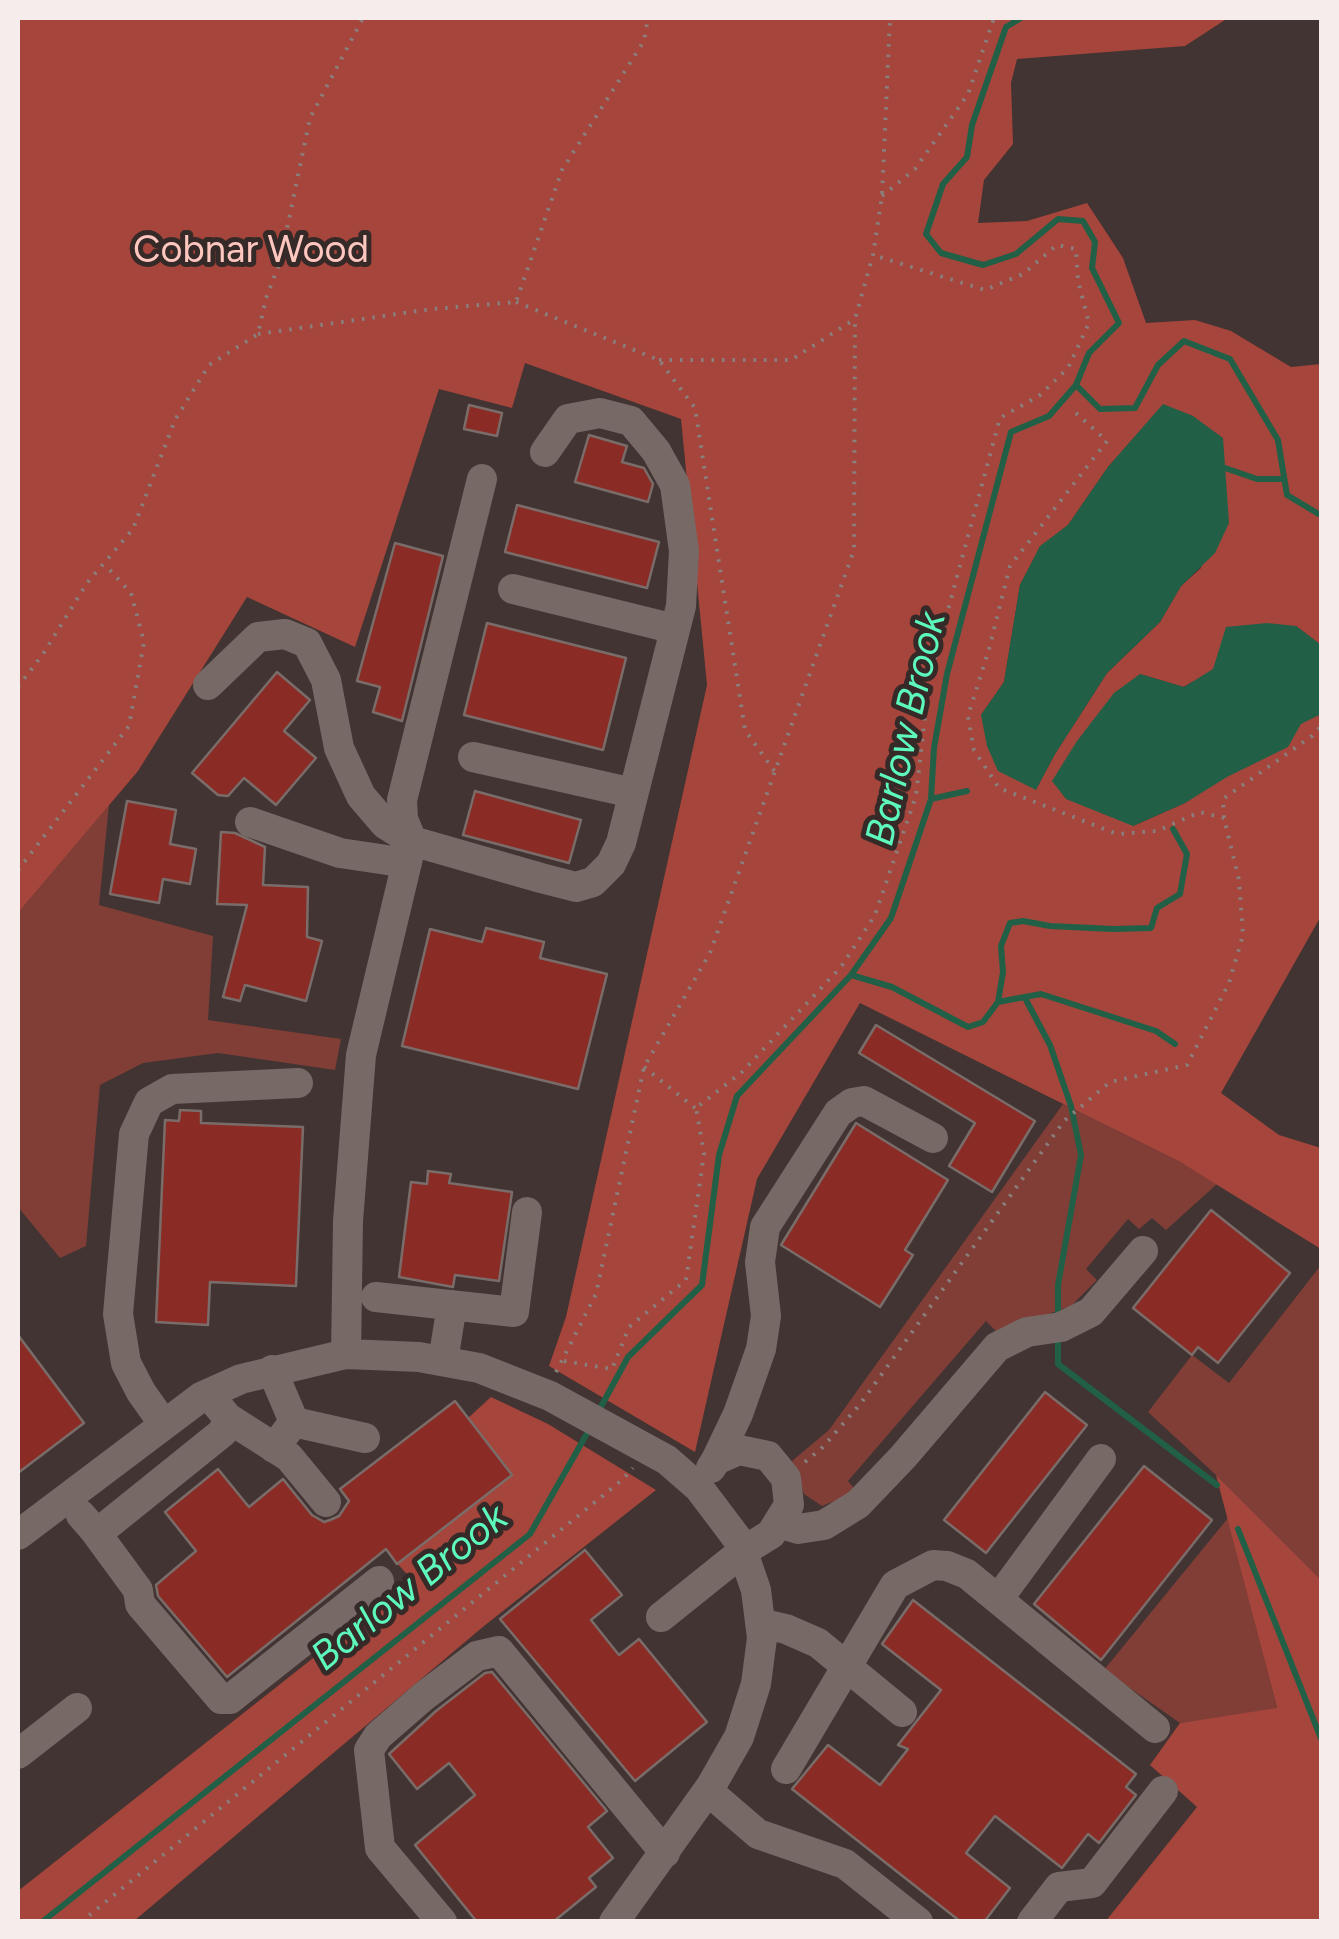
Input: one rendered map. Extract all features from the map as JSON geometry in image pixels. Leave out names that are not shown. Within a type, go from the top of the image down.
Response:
[{"type":"street","points":[[250,822],[340,853],[410,852],[576,887],[593,882],[611,864],[681,606],[684,551],[675,484],[656,451],[631,422],[600,412],[568,419],[545,452]]},
{"type":"street","points":[[346,1354],[348,1221],[361,1055],[410,852],[402,800],[482,478]]},
{"type":"street","points":[[513,589],[675,628]]},
{"type":"street","points":[[208,684],[258,638],[284,634],[306,643],[326,680],[339,748],[361,796],[410,852]]},
{"type":"street","points":[[474,757],[633,793]]},
{"type":"street","points":[[163,1423],[140,1392],[126,1363],[118,1314],[134,1134],[149,1102],[172,1089],[298,1083]]},
{"type":"street","points":[[699,1488],[738,1414],[761,1349],[766,1316],[760,1262],[765,1228],[838,1113],[864,1101],[933,1138]]},
{"type":"street","points":[[376,1297],[514,1312],[527,1212]]},
{"type":"street","points":[[778,1523],[798,1529],[824,1525],[858,1504],[998,1347],[1026,1332],[1061,1327],[1090,1312],[1143,1250]]},
{"type":"street","points":[[443,1362],[452,1305]]},
{"type":"street","points":[[18,1535],[163,1423],[208,1394],[241,1378],[346,1354],[478,1368],[550,1396],[667,1460],[699,1488],[739,1541],[756,1590],[762,1638],[756,1684],[738,1737],[708,1791],[614,1922]]},
{"type":"street","points":[[272,1370],[294,1422]]},
{"type":"street","points":[[208,1394],[228,1418],[289,1457],[326,1502]]},
{"type":"street","points":[[94,1530],[106,1527],[223,1432],[228,1418]]},
{"type":"street","points":[[294,1422],[364,1438]]},
{"type":"street","points":[[274,1448],[294,1422]]},
{"type":"street","points":[[661,1616],[771,1534],[789,1504],[786,1478],[768,1456],[739,1450],[716,1460]]},
{"type":"street","points":[[999,1598],[1102,1460]]},
{"type":"street","points":[[66,1498],[138,1590],[140,1604],[221,1699],[230,1700],[380,1580]]},
{"type":"street","points":[[786,1769],[896,1585],[932,1566],[947,1566],[967,1574],[1154,1728]]},
{"type":"street","points":[[760,1623],[818,1643],[902,1712]]},
{"type":"street","points":[[442,1922],[380,1848],[369,1750],[378,1736],[424,1696],[478,1656],[499,1651],[664,1853]]},
{"type":"street","points":[[18,1754],[77,1708]]},
{"type":"street","points":[[708,1791],[758,1834],[845,1864],[918,1922]]},
{"type":"street","points":[[1032,1922],[1059,1887],[1092,1882],[1163,1791]]},
{"type":"path","points":[[258,334],[280,262],[310,118],[363,18]]},
{"type":"path","points":[[18,687],[88,583],[134,530],[174,420],[208,365],[258,334],[432,308],[516,302],[562,170],[644,40],[648,18]]},
{"type":"path","points":[[644,1067],[696,1108],[704,1153],[686,1280],[629,1327],[612,1369],[564,1361],[596,1294],[644,1067],[710,953],[854,550],[855,319],[873,255],[882,196],[890,18]]},
{"type":"path","points":[[882,196],[915,169],[968,94],[994,18]]},
{"type":"path","points":[[696,1108],[742,1072],[841,968],[876,915],[916,796],[929,680],[1000,418],[1040,395],[1068,368],[1089,323],[1078,281],[1076,249],[1057,246],[1023,274],[985,290],[873,255]]},
{"type":"path","points":[[659,360],[791,360],[855,319]]},
{"type":"path","points":[[1076,413],[1107,441],[1010,566],[990,649],[968,716],[974,750],[998,788],[1117,834],[1156,830],[1200,812],[1224,818]]},
{"type":"path","points":[[18,870],[128,726],[144,642],[132,593],[104,564]]},
{"type":"path","points":[[786,1478],[822,1447],[861,1403],[1064,1121],[1110,1082],[1187,1065],[1229,983],[1243,934],[1239,880],[1223,799],[1322,725]]},
{"type":"path","points":[[81,1922],[622,1480]]},
{"type":"shaded area","points":[[1163,404],[1193,416],[1223,438],[1229,523],[1215,553],[1181,586],[1160,622],[1107,673],[1036,790],[998,771],[987,746],[981,715],[1004,682],[1020,585],[1040,546],[1068,525],[1108,467]]},
{"type":"shaded area","points":[[1267,623],[1296,626],[1321,645],[1321,714],[1301,724],[1288,747],[1185,803],[1133,826],[1066,799],[1052,781],[1114,693],[1140,674],[1184,687],[1213,669],[1226,627]]},
{"type":"shaded area","points":[[109,805],[99,905],[213,936],[208,1020],[341,1039],[335,1070],[218,1053],[143,1063],[100,1085],[86,1246],[60,1258],[18,1207],[18,913]]},
{"type":"shaded area","points":[[1063,1104],[1217,1184],[1166,1230],[1152,1218],[1139,1229],[1128,1219],[1086,1269],[1097,1280],[1071,1306],[997,1332],[986,1321],[848,1481],[857,1492],[822,1506],[804,1494],[792,1461],[829,1430]]},
{"type":"shaded area","points":[[1321,1265],[1321,1580],[1148,1412],[1192,1355],[1229,1383]]},
{"type":"shaded area","points":[[1228,1518],[1277,1709],[1180,1723],[1104,1670]]},
{"type":"green space","name":"Cobnar Wood","points":[[18,18],[1228,18],[1185,46],[1017,59],[1011,83],[1013,144],[984,180],[978,223],[1027,221],[1087,203],[1123,258],[1146,323],[1195,320],[1231,331],[1291,367],[1321,364],[1321,645],[1296,626],[1183,687],[1140,674],[1133,826],[1185,803],[1301,723],[1321,714],[1321,916],[1221,1093],[1279,1135],[1321,1148],[1321,1249],[1180,1162],[860,1003],[757,1179],[695,1452],[549,1366],[566,1317],[707,685],[681,419],[525,363],[512,408],[439,389],[355,647],[247,597],[138,771],[18,913]],"holes":[[[1163,405],[1193,416],[1201,568],[1181,586],[1160,622],[1107,673],[1036,789],[981,715],[1004,682],[1020,585],[1040,547],[1068,525],[1108,467]]]},
{"type":"green space","points":[[491,1397],[548,1424],[656,1490],[484,1626],[134,1921],[18,1922],[18,1891],[412,1580],[397,1563],[511,1475],[468,1418]]},
{"type":"green space","points":[[1216,1475],[1321,1580],[1321,1921],[1105,1922],[1197,1807],[1150,1765],[1180,1723],[1277,1708]]},
{"type":"building","points":[[469,405],[502,413],[497,436],[464,429]]},
{"type":"building","points":[[589,435],[627,446],[622,462],[644,468],[653,484],[648,502],[575,482]]},
{"type":"building","points":[[517,505],[659,542],[647,588],[505,552]]},
{"type":"building","points":[[395,543],[443,556],[402,721],[373,712],[380,687],[357,681]]},
{"type":"building","points":[[487,623],[626,658],[603,750],[464,715]]},
{"type":"building","points":[[277,672],[310,700],[284,731],[316,758],[276,805],[244,778],[228,796],[218,795],[192,773]]},
{"type":"building","points":[[475,791],[581,820],[569,863],[463,835]]},
{"type":"building","points":[[127,801],[176,810],[170,844],[196,849],[190,884],[163,879],[159,903],[110,894]]},
{"type":"building","points":[[221,832],[235,833],[265,847],[263,885],[308,887],[307,937],[322,941],[306,1001],[245,985],[240,1001],[223,997],[247,905],[217,904]]},
{"type":"building","points":[[486,928],[544,942],[540,958],[607,974],[578,1089],[402,1046],[430,929],[482,942]]},
{"type":"building","points":[[876,1025],[1035,1121],[992,1192],[949,1166],[975,1123],[859,1053]]},
{"type":"building","points":[[180,1110],[201,1111],[201,1123],[303,1127],[296,1286],[210,1282],[208,1325],[156,1322],[165,1120],[179,1121]]},
{"type":"building","points":[[856,1123],[948,1180],[905,1250],[913,1255],[880,1307],[781,1245]]},
{"type":"building","points":[[428,1171],[451,1174],[449,1183],[512,1192],[499,1281],[455,1275],[453,1287],[399,1277],[411,1182],[427,1184]]},
{"type":"building","points":[[1211,1210],[1290,1273],[1218,1363],[1198,1347],[1192,1355],[1133,1308]]},
{"type":"building","points":[[18,1335],[84,1423],[18,1473]]},
{"type":"building","points":[[1045,1392],[1087,1425],[986,1553],[944,1520]]},
{"type":"building","points":[[455,1401],[512,1475],[397,1564],[386,1549],[227,1677],[158,1596],[156,1585],[196,1551],[165,1512],[218,1469],[249,1507],[283,1479],[312,1515],[324,1522],[330,1520],[339,1516],[349,1501],[340,1489]]},
{"type":"building","points":[[1144,1466],[1212,1520],[1101,1660],[1034,1604]]},
{"type":"building","points":[[585,1550],[622,1595],[591,1620],[619,1655],[639,1639],[707,1722],[635,1781],[500,1619]]},
{"type":"building","points":[[913,1600],[1136,1774],[1126,1787],[1136,1795],[1099,1843],[1088,1834],[1062,1868],[995,1816],[966,1853],[1010,1888],[984,1922],[961,1922],[792,1789],[828,1745],[880,1785],[908,1749],[898,1745],[941,1690],[882,1644]]},
{"type":"building","points":[[492,1672],[607,1811],[588,1827],[613,1858],[589,1878],[596,1887],[553,1922],[477,1922],[415,1845],[475,1795],[449,1763],[417,1789],[389,1754],[436,1711],[485,1673]]},
{"type":"waterway","name":"Barlow Brook","points":[[597,1414],[628,1357],[702,1285],[719,1155],[737,1096],[851,975],[891,918],[931,799],[934,748],[947,674],[1011,432],[1049,416],[1076,385],[1089,353],[1119,323],[1092,268],[1095,242],[1083,221],[1058,219],[1016,254],[983,265],[941,253],[926,234],[943,184],[967,157],[972,125],[1006,27],[1021,18]]},
{"type":"waterway","points":[[1076,385],[1100,409],[1135,408],[1158,365],[1184,341],[1230,359],[1278,440],[1287,495],[1322,516]]},
{"type":"waterway","points":[[1225,468],[1257,479],[1284,479]]},
{"type":"waterway","points":[[931,799],[967,791]]},
{"type":"waterway","points":[[851,975],[892,987],[968,1027],[983,1022],[998,1002],[1003,972],[1001,946],[1010,923],[1151,928],[1157,908],[1180,894],[1187,854],[1173,829]]},
{"type":"waterway","points":[[998,1002],[1041,994],[1156,1031],[1175,1044]]},
{"type":"waterway","points":[[1025,998],[1050,1045],[1071,1106],[1081,1155],[1058,1285],[1058,1318]]},
{"type":"waterway","points":[[1058,1335],[1058,1364],[1217,1485]]},
{"type":"waterway","name":"Barlow Brook","points":[[42,1922],[530,1534],[589,1430]]},
{"type":"waterway","points":[[1238,1529],[1322,1741]]}]
